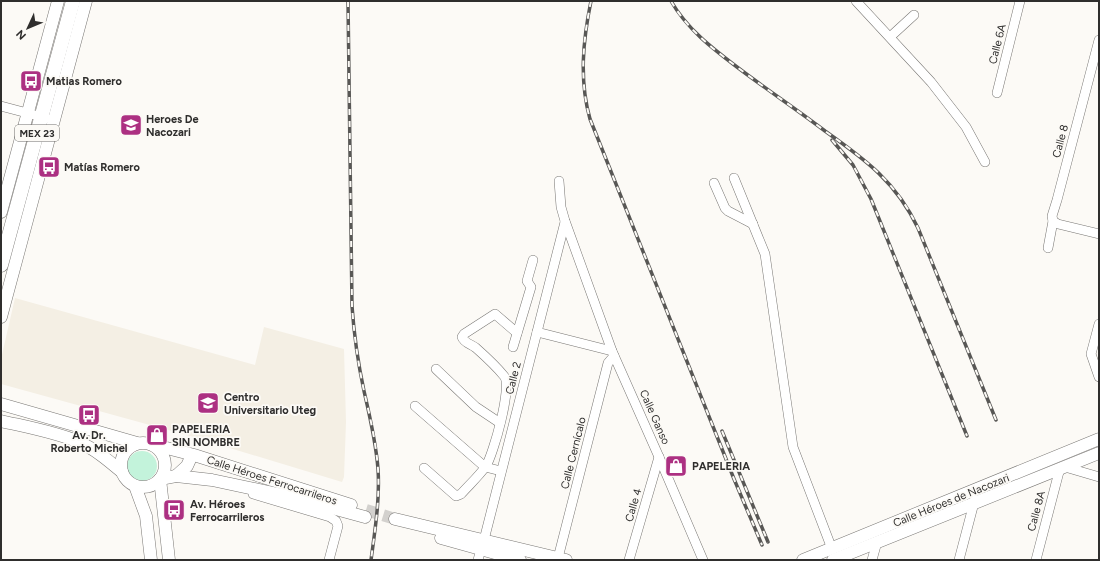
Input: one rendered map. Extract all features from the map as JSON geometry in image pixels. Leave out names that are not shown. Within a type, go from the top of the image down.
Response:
[{"type":"main road","points":[[1,212],[58,1]]},
{"type":"main road","name":"MEX 23","points":[[1,265],[6,230],[48,119],[73,1]]},
{"type":"main road","points":[[1,317],[48,119],[86,1]]},
{"type":"main road","points":[[1,404],[137,443],[149,443],[155,445],[160,450],[166,461],[166,468],[160,480],[155,484],[149,487],[135,486],[129,482],[122,472],[100,454],[80,442],[66,437],[1,421]]},
{"type":"main road","name":"Calle Héroes de Nacozari","points":[[833,554],[976,490],[1099,439]]},
{"type":"main road","points":[[122,472],[122,458],[125,451],[137,443]]},
{"type":"main road","name":"Calle Héroes Ferrocarrileros","points":[[155,445],[192,455],[365,514],[196,477],[176,476],[160,480]]},
{"type":"main road","name":"Calle Héroes de Nacozari","points":[[803,560],[833,554],[877,542],[1099,453]]},
{"type":"main road","points":[[176,476],[187,466],[192,455]]},
{"type":"main road","points":[[160,480],[169,560]]},
{"type":"main road","points":[[135,486],[146,516],[151,560]]},
{"type":"main road","points":[[394,522],[481,550],[520,560]]},
{"type":"main road","points":[[481,550],[562,559]]},
{"type":"street","points":[[856,1],[926,75],[966,127],[985,162]]},
{"type":"street","name":"Calle 6A","points":[[997,93],[1020,1]]},
{"type":"street","points":[[890,37],[914,15]]},
{"type":"street","name":"Calle 8","points":[[1048,248],[1053,221],[1052,216],[1099,40]]},
{"type":"street","points":[[1,106],[48,119]]},
{"type":"street","points":[[734,178],[765,254],[793,447],[833,554]]},
{"type":"street","name":"Calle Ganso","points":[[559,181],[561,206],[565,221],[613,353],[703,560]]},
{"type":"street","points":[[714,183],[728,212],[753,224]]},
{"type":"street","name":"Calle 2","points":[[481,550],[565,221]]},
{"type":"street","points":[[1053,221],[1058,224],[1099,234]]},
{"type":"street","points":[[513,348],[531,287],[526,281],[533,260]]},
{"type":"street","points":[[424,468],[456,496],[461,494],[485,467],[491,456],[500,423],[507,379],[475,348],[463,341],[462,337],[464,334],[495,314],[517,333]]},
{"type":"street","points":[[1099,324],[1091,354],[1099,377]]},
{"type":"street","points":[[537,332],[613,353]]},
{"type":"street","name":"Calle Cernícalo","points":[[562,559],[608,363],[613,353]]},
{"type":"street","points":[[436,369],[476,407],[500,423]]},
{"type":"street","points":[[415,406],[485,467],[501,471]]},
{"type":"street","name":"Calle 4","points":[[629,560],[659,457]]},
{"type":"street","points":[[1062,467],[1099,477]]},
{"type":"street","name":"Calle 8A","points":[[1036,560],[1062,467]]},
{"type":"street","name":"Calle Héroes Ferrocarrileros","points":[[236,485],[252,494],[330,517],[336,521],[338,526],[329,560]]},
{"type":"street","points":[[959,560],[974,504],[976,490]]},
{"type":"street","points":[[872,560],[877,542]]},
{"type":"shaded area","name":"Centro Universitario Uteg","points":[[15,298],[255,365],[264,327],[344,349],[346,422],[344,477],[342,482],[197,438],[1,384],[1,359]]},
{"type":"green space","points":[[142,451],[153,455],[157,466],[153,477],[142,481],[131,477],[127,466],[131,455]]},
{"type":"tunnel","points":[[366,510],[395,519]]},
{"type":"railway","points":[[348,1],[352,306],[358,359],[371,420],[378,469],[378,503],[371,560]]},
{"type":"railway","points":[[591,1],[583,60],[584,90],[590,119],[734,479],[762,545]]},
{"type":"railway","points":[[671,1],[692,29],[709,45],[867,162],[890,185],[900,198],[918,228],[996,420]]},
{"type":"railway","points":[[832,140],[853,165],[871,199],[967,436]]},
{"type":"railway","points":[[722,431],[768,542]]},
{"type":"place","name":"Matias Romero","points":[[31,81]]},
{"type":"place","name":"Heroes De Nacozari","points":[[131,125]]},
{"type":"place","name":"Matías Romero","points":[[49,167]]},
{"type":"place","name":"Centro Universitario Uteg","points":[[208,403]]},
{"type":"place","name":"Av. Dr. Roberto Michel","points":[[89,415]]},
{"type":"place","name":"PAPELERIA SIN NOMBRE","points":[[157,435]]},
{"type":"place","name":"PAPELERIA","points":[[676,466]]},
{"type":"place","name":"Av. Héroes Ferrocarrileros","points":[[174,510]]}]
